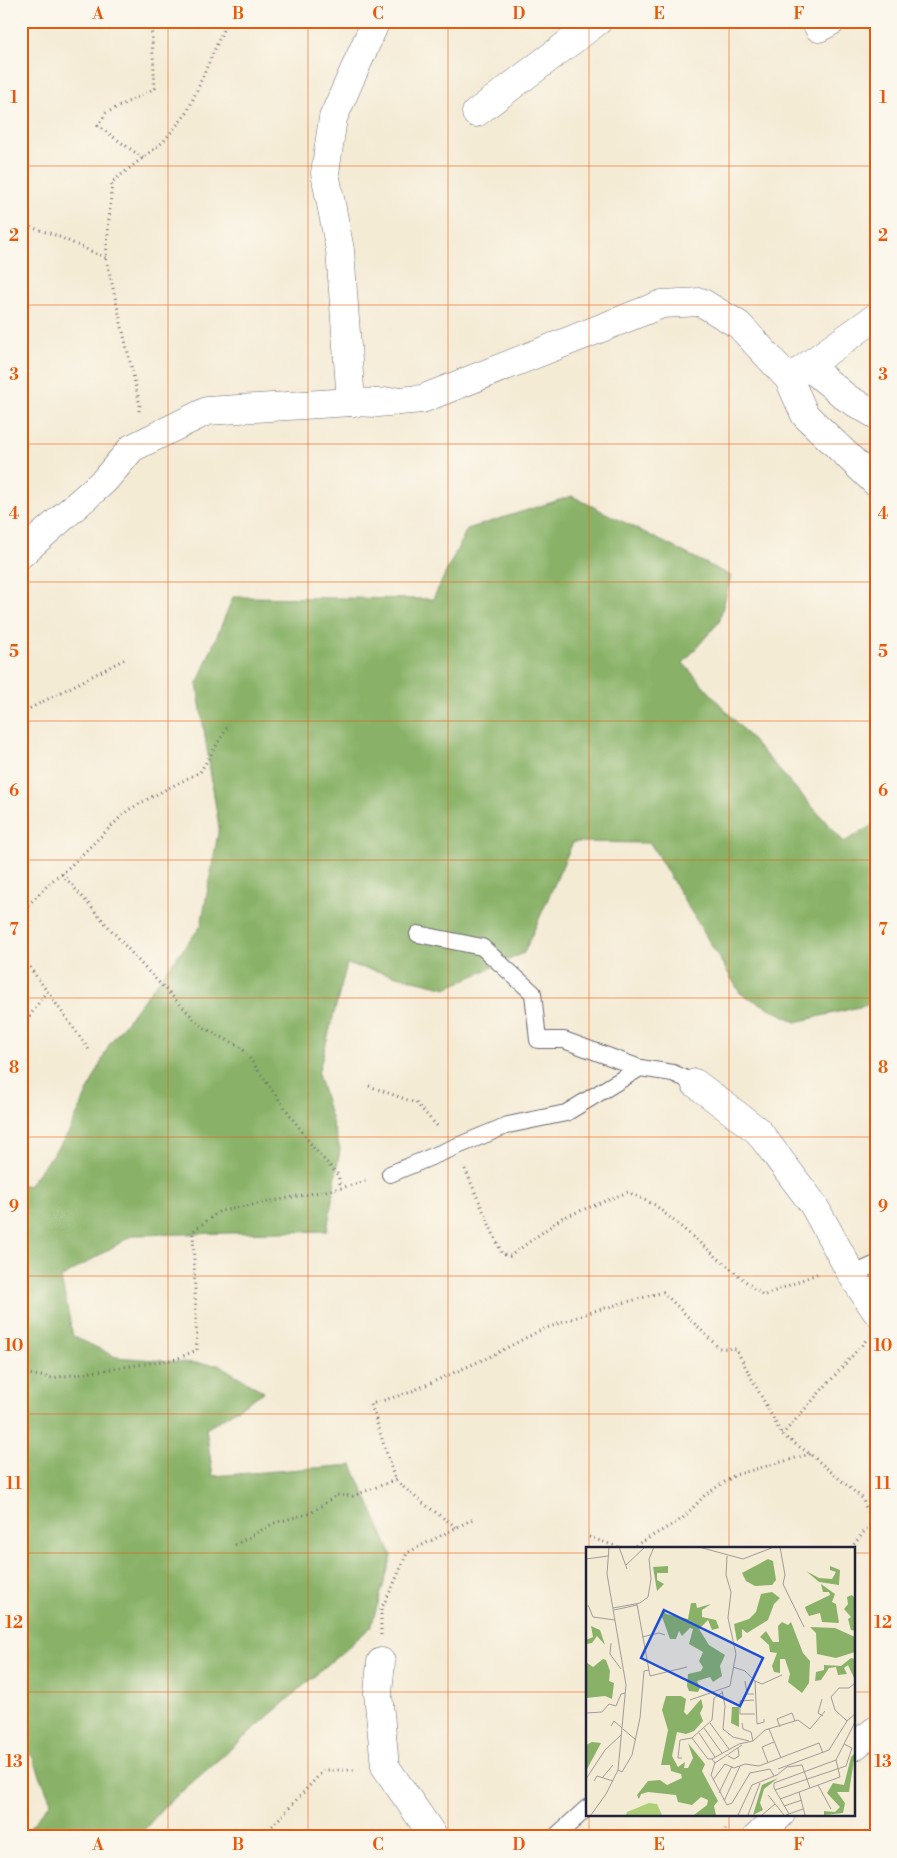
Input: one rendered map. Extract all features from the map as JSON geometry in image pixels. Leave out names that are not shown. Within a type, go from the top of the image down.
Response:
[{"type":"street","points":[[351,402],[340,250],[325,173],[333,118],[376,21]]},
{"type":"street","points":[[476,113],[598,21]]},
{"type":"street","points":[[816,21],[819,28],[832,21]]},
{"type":"street","points":[[21,554],[104,481],[132,448],[207,411],[422,399],[662,304],[702,302],[739,325],[798,373],[847,398],[876,416]]},
{"type":"street","points":[[798,373],[876,317]]},
{"type":"street","points":[[798,373],[804,415],[876,483]]},
{"type":"street","points":[[695,1083],[758,1131],[813,1204],[858,1267],[873,1324]]},
{"type":"street","points":[[381,1662],[378,1693],[385,1766],[434,1837]]},
{"type":"street","points":[[854,1746],[876,1730]]},
{"type":"lane","points":[[418,934],[482,946],[532,993],[538,1040],[564,1040],[640,1068],[673,1073],[695,1083]]},
{"type":"lane","points":[[390,1174],[508,1125],[566,1113],[640,1068]]},
{"type":"lane","points":[[555,1837],[586,1809]]},
{"type":"path","points":[[143,158],[98,126],[106,113],[155,88],[151,21]]},
{"type":"path","points":[[132,448],[140,405],[106,258],[112,182],[163,142],[187,113],[227,21]]},
{"type":"path","points":[[21,224],[55,235],[106,258]]},
{"type":"path","points":[[21,713],[127,658]]},
{"type":"path","points":[[21,912],[56,876],[62,874],[128,810],[200,772],[227,728]]},
{"type":"path","points":[[62,874],[143,966],[201,1026],[242,1048],[313,1147],[338,1175],[342,1188]]},
{"type":"path","points":[[21,955],[90,1051]]},
{"type":"path","points":[[21,1029],[46,992]]},
{"type":"path","points":[[369,1086],[416,1103],[456,1147],[502,1254],[510,1256],[562,1218],[628,1192],[655,1205],[764,1296],[858,1267]]},
{"type":"path","points":[[21,1373],[52,1378],[176,1359],[197,1350],[193,1231],[220,1211],[342,1188],[390,1174]]},
{"type":"path","points":[[456,1527],[395,1480],[372,1404],[408,1393],[487,1358],[541,1330],[594,1311],[663,1292],[719,1348],[736,1349],[782,1435],[810,1454],[862,1498],[872,1522],[852,1547]]},
{"type":"path","points":[[782,1435],[873,1324]]},
{"type":"path","points":[[633,1547],[682,1519],[706,1494],[735,1475],[810,1454]]},
{"type":"path","points":[[235,1544],[274,1523],[311,1513],[337,1495],[353,1496],[395,1480]]},
{"type":"path","points":[[381,1662],[381,1609],[407,1553],[475,1518]]},
{"type":"path","points":[[589,1537],[618,1547]]},
{"type":"path","points":[[262,1837],[324,1770],[357,1770],[385,1766]]},
{"type":"green space","points":[[572,496],[731,576],[719,622],[683,663],[844,842],[876,823],[876,1003],[796,1022],[740,993],[650,843],[573,842],[524,953],[447,988],[347,964],[318,1074],[340,1149],[327,1231],[133,1235],[61,1278],[73,1336],[116,1357],[219,1365],[264,1392],[206,1429],[213,1476],[352,1465],[392,1556],[371,1627],[165,1806],[138,1837],[22,1837],[51,1802],[33,1758],[21,1746],[21,1184],[28,1186],[68,1134],[110,1043],[201,926],[219,828],[197,684],[233,597],[433,599],[467,529]]}]
